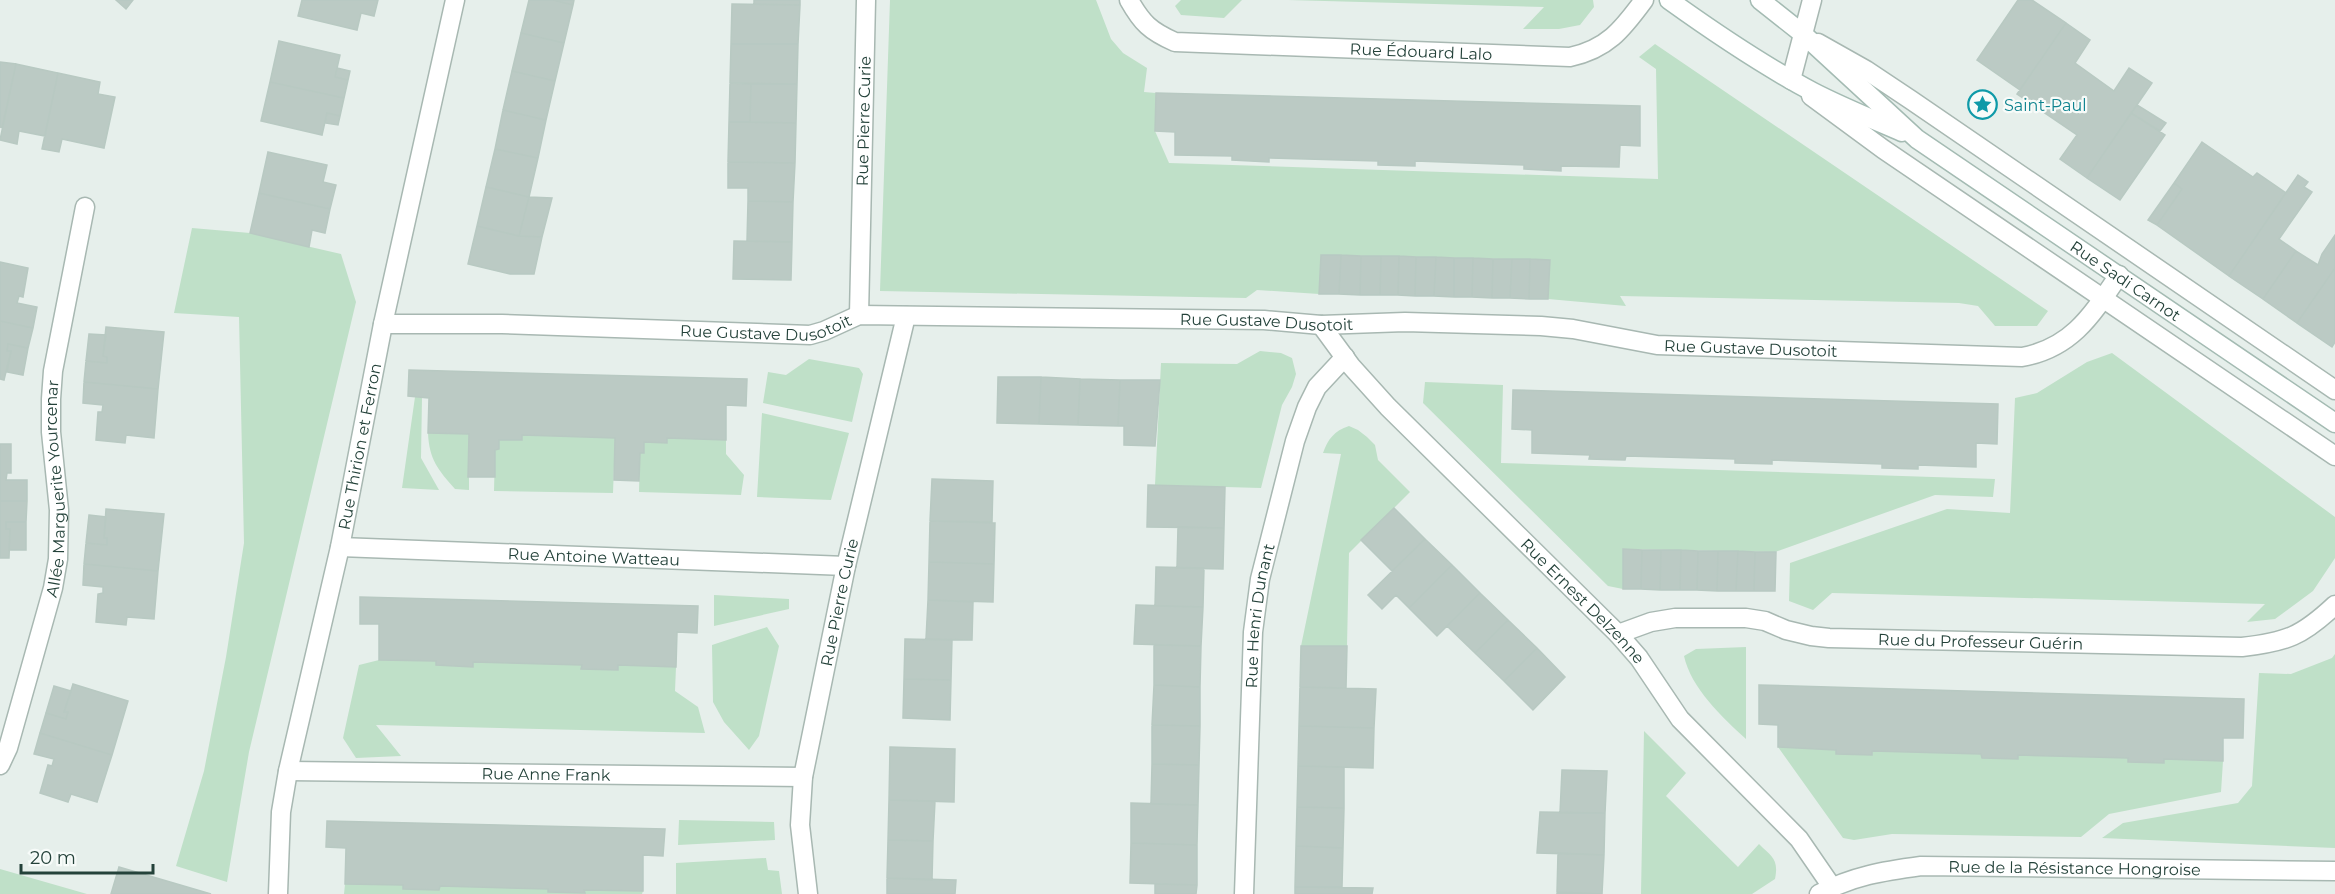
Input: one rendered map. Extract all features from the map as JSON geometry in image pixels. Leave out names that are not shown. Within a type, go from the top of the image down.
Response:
[{"type":"street","name":"Rue Thirion et Ferron","points":[[278,894],[281,812],[288,771],[340,547],[383,324],[455,0]]},
{"type":"street","name":"Rue Pierre Curie","points":[[859,315],[866,0]]},
{"type":"street","name":"Rue Édouard Lalo","points":[[1129,0],[1139,19],[1154,33],[1175,42],[1570,57],[1591,52],[1607,42],[1621,29],[1644,0]]},
{"type":"street","name":"Rue Sadi Carnot","points":[[1669,0],[1745,53],[1791,80],[1816,94],[1917,139]]},
{"type":"street","name":"Rue Sadi Carnot","points":[[1760,0],[1803,34],[1917,139],[2335,423]]},
{"type":"street","points":[[1812,0],[1791,80],[1883,149],[2335,456]]},
{"type":"street","points":[[1803,34],[1866,70],[1911,100],[2335,390]]},
{"type":"street","name":"Allée Marguerite Yourcenar","points":[[0,765],[15,725],[58,559],[59,510],[51,432],[51,399],[55,361],[85,207]]},
{"type":"street","name":"Rue Gustave Dusotoit","points":[[383,324],[502,324],[810,334],[824,331],[859,315],[1264,320],[1321,325],[1405,322],[1541,326],[1573,329],[1657,345],[2022,357],[2046,351],[2058,345],[2084,324],[2118,275]]},
{"type":"street","name":"Rue Pierre Curie","points":[[808,894],[800,825],[802,777],[846,566],[906,316]]},
{"type":"street","name":"Rue Ernest Delzenne","points":[[1321,325],[1388,407],[1618,634],[1639,658],[1680,718],[1799,839],[1826,890]]},
{"type":"street","name":"Rue Henri Dunant","points":[[1245,894],[1253,632],[1260,579],[1295,441],[1307,407],[1317,387],[1345,357]]},
{"type":"street","name":"Rue Antoine Watteau","points":[[340,547],[846,566]]},
{"type":"street","name":"Rue du Professeur Guérin","points":[[1618,634],[1651,622],[1675,618],[1746,618],[1766,621],[1786,630],[1829,638],[2242,647],[2273,644],[2299,635],[2335,605]]},
{"type":"street","name":"Rue Anne Frank","points":[[288,771],[802,777]]},
{"type":"street","name":"Rue de la Résistance Hongroise","points":[[1826,890],[1866,874],[1921,866],[2335,870]]},
{"type":"green space","points":[[890,0],[1096,0],[1111,39],[1123,53],[1147,68],[1144,92],[1156,93],[1155,131],[1169,163],[1658,179],[1656,69],[1639,57],[1655,44],[2048,311],[2037,326],[1995,326],[1978,306],[1959,303],[1620,296],[1626,306],[1548,299],[1550,260],[1321,255],[1319,294],[1257,290],[1246,298],[880,291]]},
{"type":"green space","points":[[1181,0],[1242,0],[1224,18],[1181,15],[1175,6]]},
{"type":"green space","points":[[1288,0],[1593,0],[1594,7],[1580,25],[1559,29],[1523,29],[1544,7]]},
{"type":"green space","points":[[192,228],[250,233],[341,254],[356,302],[249,752],[227,882],[176,866],[204,771],[226,657],[244,543],[239,317],[174,313]]},
{"type":"green space","points":[[1260,351],[1281,353],[1292,358],[1296,374],[1282,405],[1261,488],[1155,485],[1161,363],[1237,364]]},
{"type":"green space","points":[[2112,353],[2335,517],[2335,558],[2313,591],[2275,619],[2247,622],[2265,604],[1832,593],[1813,610],[1789,601],[1790,563],[1947,509],[2010,513],[2015,398],[2037,393],[2087,362]]},
{"type":"green space","points":[[809,359],[859,368],[863,374],[852,422],[763,403],[768,372],[786,375]]},
{"type":"green space","points":[[1425,382],[1503,385],[1501,463],[1995,479],[1993,497],[1935,495],[1775,552],[1624,549],[1623,589],[1608,586],[1423,403]]},
{"type":"green space","points":[[415,397],[422,397],[421,458],[439,490],[402,488]]},
{"type":"green space","points":[[762,413],[849,433],[831,500],[757,497]]},
{"type":"green space","points":[[1349,426],[1358,430],[1375,445],[1378,460],[1410,492],[1349,553],[1347,646],[1301,646],[1341,454],[1323,453],[1332,436]]},
{"type":"green space","points":[[428,433],[469,434],[469,490],[455,489],[439,470],[432,457]]},
{"type":"green space","points":[[522,435],[615,438],[613,493],[494,491],[495,450],[499,449],[499,440],[522,440]]},
{"type":"green space","points":[[667,438],[726,440],[726,454],[744,475],[741,495],[639,492],[640,453],[644,453],[644,442],[666,443]]},
{"type":"green space","points":[[714,595],[789,599],[789,609],[714,626]]},
{"type":"green space","points":[[767,627],[779,646],[759,736],[749,750],[724,722],[713,702],[712,645]]},
{"type":"green space","points":[[1746,647],[1746,739],[1700,691],[1684,656],[1696,649]]},
{"type":"green space","points":[[2335,654],[2335,848],[2102,838],[2123,823],[2238,803],[2252,786],[2259,673],[2291,674],[2332,658]]},
{"type":"green space","points":[[379,660],[436,661],[436,665],[472,667],[473,662],[582,665],[582,669],[617,670],[618,665],[676,667],[675,691],[698,707],[705,733],[376,725],[401,756],[356,758],[343,738],[359,665]]},
{"type":"green space","points":[[1644,731],[1686,773],[1666,796],[1738,867],[1759,844],[1775,863],[1775,879],[1752,894],[1641,894]]},
{"type":"green space","points":[[1778,747],[1836,750],[1836,754],[1872,755],[1872,751],[1981,754],[1982,758],[2017,759],[2018,755],[2128,758],[2128,762],[2164,763],[2164,759],[2223,761],[2221,792],[2109,814],[2081,837],[1892,834],[1854,840],[1843,838]]},
{"type":"green space","points":[[679,820],[774,822],[775,840],[678,845]]},
{"type":"green space","points":[[766,858],[768,870],[779,871],[782,894],[676,894],[676,863]]},
{"type":"green space","points":[[0,869],[87,894],[0,894]]},
{"type":"green space","points":[[345,884],[403,885],[403,889],[439,890],[440,886],[548,889],[548,892],[584,893],[584,890],[643,891],[642,894],[344,894]]},
{"type":"building","points":[[116,0],[133,0],[126,9]]},
{"type":"building","points":[[302,0],[378,0],[374,16],[361,13],[357,30],[298,16]]},
{"type":"building","points":[[529,0],[553,0],[573,5],[564,43],[521,33]]},
{"type":"building","points":[[553,0],[574,0],[573,5]]},
{"type":"building","points":[[754,0],[800,0],[800,5],[754,4]]},
{"type":"building","points":[[2018,0],[2032,0],[2066,23],[2020,90],[1977,60]]},
{"type":"building","points":[[732,4],[800,5],[798,44],[731,44]]},
{"type":"building","points":[[2066,23],[2090,40],[2075,63],[2114,91],[2129,68],[2152,83],[2087,178],[2060,159],[2077,135],[2017,94]]},
{"type":"building","points":[[521,33],[564,43],[555,81],[512,71]]},
{"type":"building","points":[[279,41],[340,55],[335,77],[348,80],[344,98],[270,82]]},
{"type":"building","points":[[731,44],[798,44],[797,84],[730,83]]},
{"type":"building","points":[[0,62],[16,64],[2,128],[0,127]]},
{"type":"building","points":[[16,64],[58,73],[45,136],[19,131],[17,144],[0,140]]},
{"type":"building","points":[[337,68],[350,71],[348,80],[335,77]]},
{"type":"building","points":[[512,71],[555,81],[546,120],[503,110]]},
{"type":"building","points":[[58,73],[100,82],[98,94],[115,97],[104,148],[62,139],[59,152],[42,149]]},
{"type":"building","points":[[270,82],[344,98],[340,116],[327,113],[322,135],[261,121]]},
{"type":"building","points":[[730,83],[751,84],[750,122],[729,122]]},
{"type":"building","points":[[751,84],[797,84],[796,123],[750,122]]},
{"type":"building","points":[[1156,93],[1640,106],[1640,146],[1620,145],[1619,167],[1561,166],[1561,171],[1524,169],[1524,165],[1415,161],[1415,166],[1378,165],[1378,161],[1269,158],[1269,162],[1232,160],[1232,156],[1175,155],[1175,132],[1155,131]]},
{"type":"building","points":[[2137,105],[2166,123],[2160,131],[2131,113]]},
{"type":"building","points":[[503,110],[546,120],[538,158],[495,149]]},
{"type":"building","points":[[327,113],[340,116],[338,125],[325,123]]},
{"type":"building","points":[[2131,113],[2165,135],[2120,200],[2087,178]]},
{"type":"building","points":[[729,122],[796,123],[795,163],[728,162]]},
{"type":"building","points":[[2202,142],[2253,177],[2257,173],[2286,193],[2229,276],[2157,225],[2182,189],[2174,183]]},
{"type":"building","points":[[495,149],[538,158],[529,197],[486,187]]},
{"type":"building","points":[[268,152],[327,165],[323,182],[336,185],[330,209],[259,193]]},
{"type":"building","points":[[728,162],[795,163],[793,202],[748,201],[748,188],[728,188]]},
{"type":"building","points":[[2298,175],[2308,182],[2304,187],[2312,192],[2279,239],[2296,251],[2263,299],[2229,276]]},
{"type":"building","points":[[2174,183],[2182,189],[2157,225],[2148,220]]},
{"type":"building","points":[[486,187],[529,197],[519,236],[477,226]]},
{"type":"building","points":[[259,193],[330,209],[325,233],[312,230],[309,247],[250,233]]},
{"type":"building","points":[[529,197],[552,198],[542,237],[519,236]]},
{"type":"building","points":[[748,201],[793,202],[792,242],[747,241]]},
{"type":"building","points":[[477,226],[519,236],[542,237],[534,274],[510,274],[468,264]]},
{"type":"building","points":[[2335,235],[2335,268],[2297,323],[2263,299],[2296,251],[2318,265],[2322,254]]},
{"type":"building","points":[[734,241],[792,242],[791,280],[733,279]]},
{"type":"building","points":[[1321,255],[1341,255],[1339,294],[1319,294]]},
{"type":"building","points":[[1341,255],[1361,256],[1360,295],[1339,294]]},
{"type":"building","points":[[1361,256],[1381,256],[1380,295],[1360,295]]},
{"type":"building","points":[[1381,256],[1399,256],[1398,295],[1380,295]]},
{"type":"building","points":[[1399,256],[1416,257],[1415,296],[1398,295]]},
{"type":"building","points":[[1416,257],[1436,257],[1434,296],[1415,296]]},
{"type":"building","points":[[1436,257],[1454,258],[1454,297],[1434,296]]},
{"type":"building","points":[[1454,258],[1473,258],[1472,297],[1454,297]]},
{"type":"building","points":[[1473,258],[1493,259],[1492,298],[1472,297]]},
{"type":"building","points":[[1493,259],[1512,259],[1510,298],[1492,298]]},
{"type":"building","points":[[1512,259],[1530,259],[1529,299],[1510,298]]},
{"type":"building","points":[[1530,259],[1550,260],[1548,299],[1529,299]]},
{"type":"building","points":[[0,262],[28,268],[23,297],[19,296],[17,303],[37,307],[33,328],[0,321]]},
{"type":"building","points":[[2335,268],[2335,342],[2332,347],[2297,323]]},
{"type":"building","points":[[0,321],[33,328],[28,348],[8,344],[7,351],[11,351],[4,380],[0,379]]},
{"type":"building","points":[[106,327],[164,332],[158,389],[84,382],[86,361],[107,363],[107,357],[103,356]]},
{"type":"building","points":[[89,334],[106,335],[103,356],[107,357],[107,363],[86,361]]},
{"type":"building","points":[[8,344],[28,348],[23,375],[7,372],[11,351],[7,351]]},
{"type":"building","points":[[409,370],[747,379],[746,406],[726,405],[726,440],[667,438],[667,443],[644,442],[644,453],[640,453],[639,481],[614,480],[615,438],[522,435],[522,440],[499,440],[499,449],[495,450],[495,477],[468,477],[469,434],[428,433],[429,398],[408,396]]},
{"type":"building","points":[[998,377],[1041,377],[1039,424],[997,423]]},
{"type":"building","points":[[1041,377],[1080,379],[1078,425],[1039,424]]},
{"type":"building","points":[[1080,379],[1120,380],[1118,426],[1078,425]]},
{"type":"building","points":[[1120,380],[1160,380],[1155,446],[1124,445],[1124,426],[1118,426]]},
{"type":"building","points":[[84,382],[158,389],[154,438],[126,435],[125,443],[96,440],[98,412],[102,412],[103,405],[83,403]]},
{"type":"building","points":[[1513,390],[1998,404],[1997,444],[1976,443],[1976,467],[1918,465],[1918,469],[1882,468],[1882,464],[1772,460],[1772,464],[1735,463],[1735,459],[1626,456],[1625,460],[1589,459],[1590,455],[1532,453],[1532,430],[1512,429]]},
{"type":"building","points":[[0,444],[11,444],[11,473],[7,473],[6,480],[27,480],[27,501],[0,501]]},
{"type":"building","points":[[932,479],[993,481],[992,522],[930,521]]},
{"type":"building","points":[[1148,485],[1225,487],[1224,528],[1147,527]]},
{"type":"building","points":[[0,501],[27,501],[26,522],[6,522],[6,529],[10,529],[9,558],[0,558]]},
{"type":"building","points":[[1394,508],[1425,539],[1392,571],[1361,540]]},
{"type":"building","points":[[106,509],[164,514],[158,571],[84,564],[86,543],[107,545],[107,538],[104,538]]},
{"type":"building","points":[[89,515],[106,517],[104,538],[107,538],[107,545],[86,543]]},
{"type":"building","points":[[930,521],[995,523],[994,564],[929,562]]},
{"type":"building","points":[[6,522],[26,522],[26,550],[9,550],[10,529],[6,529]]},
{"type":"building","points":[[1178,527],[1224,528],[1223,569],[1177,568]]},
{"type":"building","points":[[1425,539],[1452,565],[1409,608],[1396,595],[1382,609],[1368,595]]},
{"type":"building","points":[[1623,549],[1642,550],[1641,589],[1623,589]]},
{"type":"building","points":[[1642,550],[1661,550],[1660,590],[1641,589]]},
{"type":"building","points":[[1661,550],[1681,550],[1680,590],[1660,590]]},
{"type":"building","points":[[1681,550],[1698,551],[1697,590],[1680,590]]},
{"type":"building","points":[[1698,551],[1718,551],[1717,591],[1697,590]]},
{"type":"building","points":[[1718,551],[1738,551],[1736,591],[1717,591]]},
{"type":"building","points":[[1738,551],[1755,552],[1754,591],[1736,591]]},
{"type":"building","points":[[1755,552],[1776,552],[1775,591],[1754,591]]},
{"type":"building","points":[[929,562],[994,564],[993,602],[928,600]]},
{"type":"building","points":[[84,564],[158,571],[154,619],[127,617],[126,625],[96,622],[98,594],[103,593],[103,587],[83,585]]},
{"type":"building","points":[[1452,565],[1480,593],[1437,636],[1409,608]]},
{"type":"building","points":[[1156,567],[1204,568],[1203,607],[1155,606]]},
{"type":"building","points":[[1480,593],[1508,620],[1475,653],[1447,626]]},
{"type":"building","points":[[360,597],[698,606],[697,633],[677,632],[676,667],[618,665],[618,670],[581,669],[582,665],[473,662],[473,667],[436,665],[436,661],[379,660],[379,624],[360,624]]},
{"type":"building","points":[[928,600],[973,602],[972,640],[926,639]]},
{"type":"building","points":[[1136,605],[1203,607],[1201,646],[1134,644]]},
{"type":"building","points":[[1508,620],[1537,648],[1504,681],[1475,653]]},
{"type":"building","points":[[905,639],[952,640],[951,680],[904,679]]},
{"type":"building","points":[[1154,645],[1201,646],[1200,687],[1154,685]]},
{"type":"building","points":[[1301,646],[1347,646],[1346,688],[1300,687]]},
{"type":"building","points":[[1537,648],[1565,677],[1533,710],[1504,681]]},
{"type":"building","points":[[904,679],[951,680],[950,720],[903,718]]},
{"type":"building","points":[[73,684],[128,701],[112,755],[40,733],[46,713],[66,719],[68,712],[64,712]]},
{"type":"building","points":[[1154,685],[1200,687],[1200,726],[1152,725]]},
{"type":"building","points":[[1759,685],[2244,699],[2243,738],[2223,738],[2223,761],[2164,759],[2164,763],[2128,762],[2128,758],[2018,755],[2018,759],[1982,758],[1981,754],[1872,751],[1872,755],[1836,754],[1836,750],[1778,747],[1778,725],[1759,724]]},
{"type":"building","points":[[54,686],[71,691],[64,712],[68,712],[66,719],[46,713]]},
{"type":"building","points":[[1300,687],[1376,689],[1374,728],[1299,726]]},
{"type":"building","points":[[1152,725],[1200,726],[1199,765],[1152,764]]},
{"type":"building","points":[[1299,726],[1374,728],[1373,768],[1298,766]]},
{"type":"building","points":[[40,733],[112,755],[97,802],[71,794],[68,802],[40,793],[48,765],[52,766],[54,759],[34,754]]},
{"type":"building","points":[[890,747],[955,749],[954,802],[889,800]]},
{"type":"building","points":[[1152,764],[1199,765],[1198,805],[1151,804]]},
{"type":"building","points":[[1298,766],[1344,767],[1344,808],[1297,807]]},
{"type":"building","points":[[1562,770],[1607,771],[1605,813],[1560,813]]},
{"type":"building","points":[[889,800],[935,801],[933,841],[888,840]]},
{"type":"building","points":[[1131,803],[1198,805],[1197,845],[1131,843]]},
{"type":"building","points":[[1297,807],[1344,808],[1343,848],[1296,846]]},
{"type":"building","points":[[1540,812],[1605,813],[1604,855],[1537,853]]},
{"type":"building","points":[[327,821],[665,829],[663,856],[643,855],[643,891],[584,890],[585,893],[548,892],[548,889],[440,886],[439,890],[403,889],[403,885],[345,884],[346,848],[326,847]]},
{"type":"building","points":[[888,840],[933,841],[932,880],[887,878]]},
{"type":"building","points":[[1131,843],[1197,845],[1197,885],[1130,883]]},
{"type":"building","points":[[1296,846],[1343,848],[1342,887],[1295,887]]},
{"type":"building","points":[[1558,853],[1604,855],[1602,894],[1557,892]]},
{"type":"building","points":[[119,867],[211,894],[111,894]]},
{"type":"building","points":[[887,878],[956,880],[955,894],[887,894]]},
{"type":"building","points":[[1155,884],[1197,885],[1196,894],[1155,894]]},
{"type":"building","points":[[1295,887],[1373,888],[1372,894],[1295,894]]},
{"type":"building","points":[[1557,892],[1602,894],[1557,894]]},
{"type":"place","name":"Saint-Paul","points":[[1983,105]]}]
